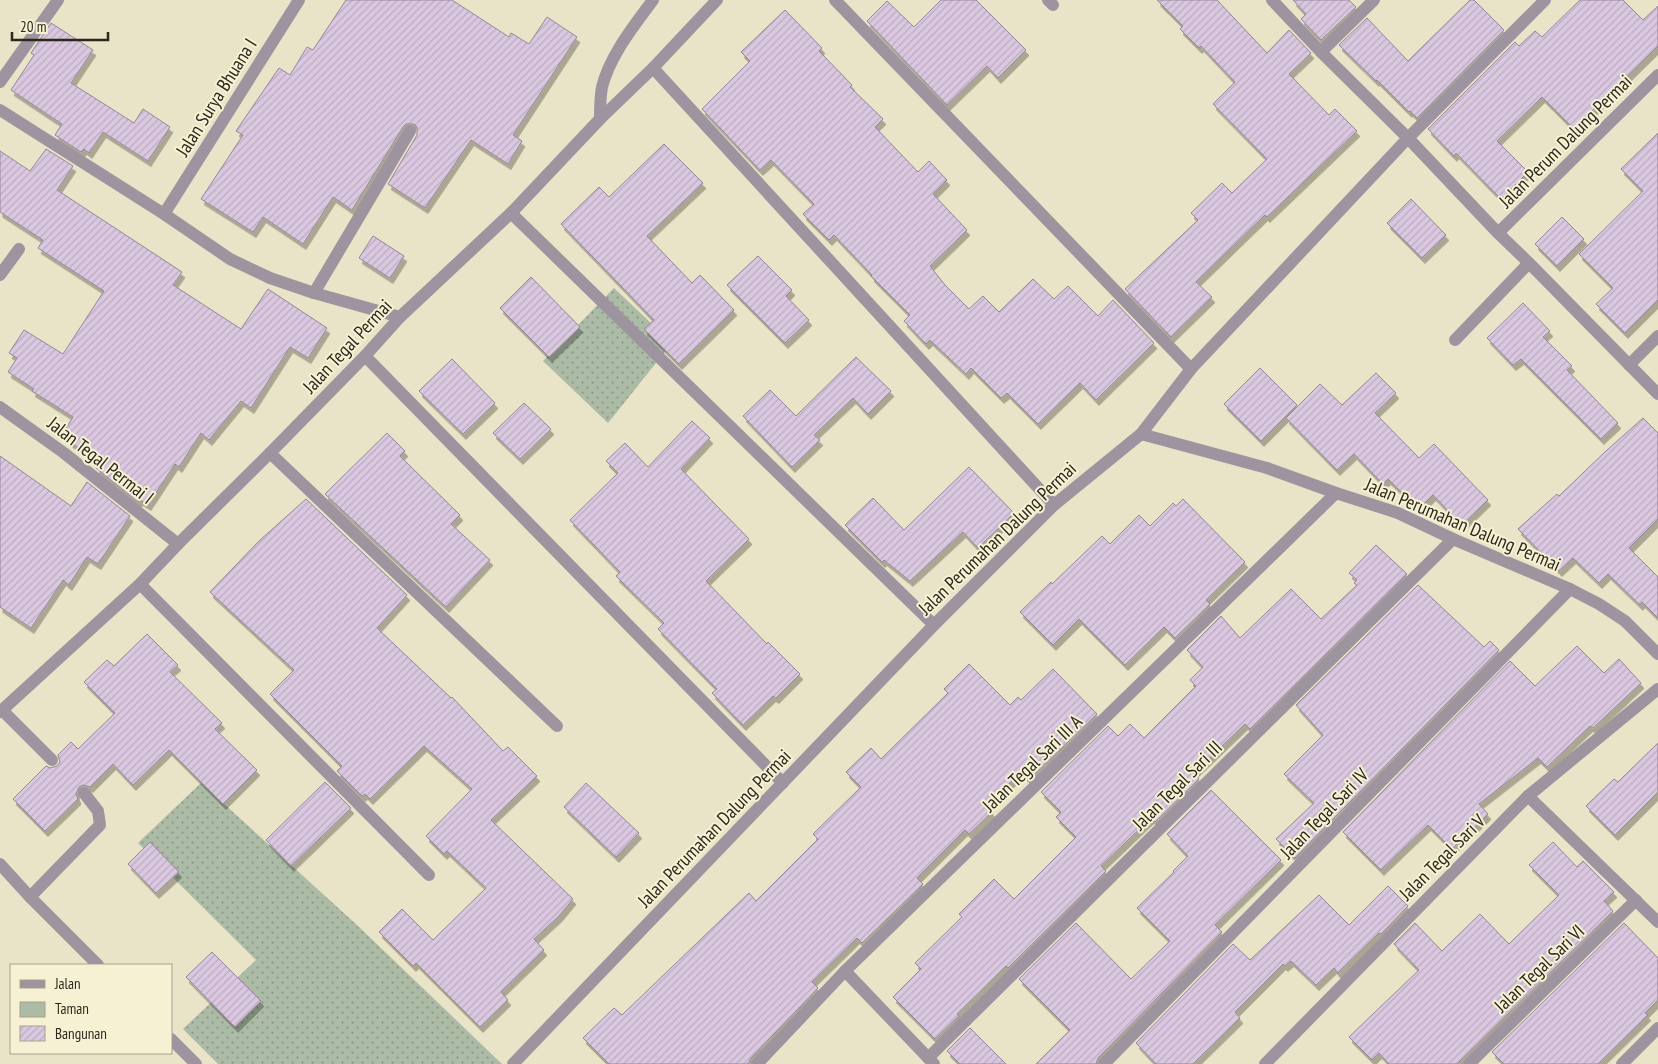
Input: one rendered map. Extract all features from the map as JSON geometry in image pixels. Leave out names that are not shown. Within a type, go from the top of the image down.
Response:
[{"type":"street","points":[[0,82],[58,0]]},
{"type":"street","name":"Jalan Surya Bhuana I","points":[[164,214],[299,0]]},
{"type":"street","points":[[600,118],[600,100],[607,75],[634,27],[653,0]]},
{"type":"street","name":"Jalan Tegal Permai","points":[[1,711],[140,584],[365,356],[400,316],[511,213],[600,118],[653,68],[717,0]]},
{"type":"street","points":[[835,0],[1191,370]]},
{"type":"street","points":[[1272,0],[1320,52],[1408,138],[1498,233],[1658,394]]},
{"type":"street","points":[[1320,52],[1374,0]]},
{"type":"street","points":[[1141,434],[1191,370],[1408,138],[1545,0]]},
{"type":"street","points":[[653,68],[1054,505]]},
{"type":"street","name":"Jalan Perum Dalung Permai","points":[[1498,233],[1658,74]]},
{"type":"street","points":[[0,110],[164,214],[230,259],[270,278],[314,293],[400,316]]},
{"type":"street","points":[[314,293],[410,131]]},
{"type":"street","points":[[511,213],[934,625]]},
{"type":"street","points":[[0,275],[19,249]]},
{"type":"street","points":[[1455,340],[1529,263]]},
{"type":"street","points":[[1629,365],[1658,336]]},
{"type":"street","points":[[365,356],[783,783]]},
{"type":"street","name":"Jalan Tegal Permai I","points":[[0,407],[64,453],[178,544]]},
{"type":"street","name":"Jalan Perumahan Dalung Permai","points":[[513,1064],[934,625],[1054,505],[1141,434],[1267,468],[1398,513],[1453,539],[1570,589],[1598,604],[1625,622],[1658,654]]},
{"type":"street","points":[[270,453],[557,726]]},
{"type":"street","name":"Jalan Tegal Sari III A","points":[[757,1064],[845,971],[1336,493]]},
{"type":"street","name":"Jalan Tegal Sari III","points":[[931,1061],[1453,539]]},
{"type":"street","points":[[140,584],[429,875]]},
{"type":"street","name":"Jalan Tegal Sari IV","points":[[1104,1064],[1570,589]]},
{"type":"street","name":"Jalan Tegal Sari V","points":[[1264,1064],[1528,796],[1658,689]]},
{"type":"street","points":[[1,711],[52,760]]},
{"type":"street","points":[[30,897],[100,825],[98,812],[84,793]]},
{"type":"street","points":[[1528,796],[1658,922]]},
{"type":"street","points":[[0,864],[97,964]]},
{"type":"street","name":"Jalan Tegal Sari VI","points":[[1469,1064],[1636,900]]},
{"type":"street","points":[[845,971],[931,1061]]},
{"type":"street","points":[[1622,1064],[1658,1028]]},
{"type":"street","points":[[172,1040],[196,1064]]},
{"type":"green space","points":[[614,288],[672,343],[608,423],[543,361]]},
{"type":"green space","points":[[201,783],[358,926],[502,1064],[218,1064],[183,1029],[256,960],[138,843]]},
{"type":"building","points":[[346,0],[452,0],[509,37],[511,33],[529,44],[547,17],[577,37],[513,135],[522,141],[508,164],[471,140],[425,208],[388,184],[417,135],[417,127],[414,124],[406,124],[352,210],[333,197],[303,244],[263,217],[253,232],[201,199],[243,135],[236,131],[279,68],[290,75],[307,47],[313,50]]},
{"type":"building","points":[[941,0],[976,0],[1026,50],[998,78],[987,66],[947,105],[867,21],[887,1],[914,27]]},
{"type":"building","points":[[1157,0],[1217,0],[1267,53],[1289,30],[1311,53],[1289,74],[1329,115],[1335,109],[1357,131],[1267,217],[1265,215],[1196,282],[1212,297],[1171,337],[1125,289],[1198,220],[1191,213],[1222,183],[1232,193],[1267,159],[1213,104],[1235,82],[1201,46],[1199,48],[1180,29],[1183,26]]},
{"type":"building","points":[[1293,0],[1349,0],[1356,7],[1321,40],[1301,19],[1306,14]]},
{"type":"building","points":[[1470,0],[1474,0],[1504,30],[1417,118],[1339,45],[1367,18],[1408,61]]},
{"type":"building","points":[[1580,0],[1623,0],[1643,20],[1658,6],[1658,46],[1574,129],[1542,97],[1497,141],[1528,172],[1501,199],[1456,153],[1454,156],[1428,129],[1515,42],[1519,46],[1535,31],[1542,37]]},
{"type":"building","points":[[785,10],[822,48],[819,51],[852,85],[850,87],[883,119],[875,127],[918,172],[929,161],[947,180],[933,194],[967,230],[930,266],[945,285],[969,309],[983,296],[999,312],[1033,279],[1054,299],[1068,286],[1098,316],[1113,300],[1154,343],[1096,400],[1080,383],[1038,424],[1007,393],[1001,398],[971,368],[966,374],[930,340],[926,344],[904,321],[910,315],[834,235],[829,240],[803,214],[814,204],[771,160],[760,170],[702,109],[750,61],[741,52]]},
{"type":"building","points":[[51,23],[93,50],[71,83],[134,123],[143,109],[170,127],[148,161],[103,132],[89,153],[84,149],[81,152],[55,135],[62,124],[11,90],[34,55],[31,53]]},
{"type":"building","points":[[1658,133],[1658,300],[1625,333],[1596,304],[1613,288],[1579,254],[1643,191],[1621,169]]},
{"type":"building","points":[[664,144],[703,183],[647,236],[692,283],[700,275],[734,310],[679,364],[644,329],[654,320],[561,224],[599,187],[609,197]]},
{"type":"building","points":[[46,149],[73,166],[57,190],[182,272],[173,285],[241,329],[268,289],[327,328],[308,358],[290,347],[251,408],[241,401],[209,440],[201,433],[179,467],[175,464],[148,505],[140,500],[138,502],[96,468],[100,462],[61,436],[73,417],[32,391],[34,389],[8,372],[17,358],[9,353],[24,330],[63,354],[104,291],[38,248],[43,240],[0,212],[0,151],[30,171]]},
{"type":"building","points":[[1411,199],[1446,235],[1422,258],[1387,223]]},
{"type":"building","points":[[1562,217],[1584,239],[1557,266],[1535,244]]},
{"type":"building","points":[[373,236],[404,256],[390,278],[359,258]]},
{"type":"building","points":[[758,256],[792,290],[786,296],[809,320],[785,343],[727,285]]},
{"type":"building","points":[[531,277],[580,327],[549,357],[500,308]]},
{"type":"building","points":[[1523,303],[1550,331],[1543,337],[1572,366],[1567,370],[1618,423],[1601,439],[1521,359],[1513,365],[1487,338]]},
{"type":"building","points":[[856,357],[891,391],[868,414],[853,398],[814,435],[820,440],[792,467],[743,416],[770,390],[796,416]]},
{"type":"building","points":[[452,359],[495,403],[463,434],[419,391]]},
{"type":"building","points":[[1260,368],[1297,405],[1261,441],[1224,404]]},
{"type":"building","points":[[1376,373],[1396,393],[1375,413],[1419,458],[1434,444],[1488,500],[1462,525],[1433,495],[1419,509],[1388,479],[1383,484],[1354,454],[1337,470],[1286,418],[1320,384],[1342,405]]},
{"type":"building","points":[[524,403],[551,429],[520,459],[493,433]]},
{"type":"building","points":[[1643,418],[1658,433],[1658,519],[1629,548],[1658,577],[1658,618],[1642,602],[1640,605],[1608,574],[1599,583],[1573,558],[1559,571],[1518,529],[1557,494],[1559,496]]},
{"type":"building","points":[[692,421],[710,438],[681,469],[749,539],[706,581],[767,644],[768,642],[800,674],[776,698],[773,696],[743,725],[712,693],[717,689],[658,629],[664,623],[616,576],[620,572],[570,520],[618,473],[606,461],[625,443],[648,467]]},
{"type":"building","points":[[387,433],[405,451],[400,456],[460,515],[451,524],[490,560],[446,607],[325,494]]},
{"type":"building","points":[[0,456],[71,506],[87,482],[130,516],[98,564],[87,557],[69,585],[63,580],[31,628],[0,607]]},
{"type":"building","points":[[969,467],[1014,513],[978,548],[963,532],[910,581],[884,560],[882,562],[845,525],[873,498],[904,530]]},
{"type":"building","points":[[306,499],[407,595],[377,628],[452,697],[503,751],[508,747],[537,776],[491,820],[573,899],[559,916],[534,939],[544,950],[501,992],[508,1000],[480,1027],[416,963],[413,966],[379,932],[402,909],[433,940],[486,888],[447,851],[444,854],[426,836],[472,789],[424,746],[370,799],[365,794],[362,796],[337,771],[342,766],[270,694],[294,670],[210,592],[259,541]]},
{"type":"building","points":[[1183,499],[1245,562],[1206,600],[1210,604],[1175,638],[1164,627],[1125,665],[1079,619],[1053,645],[1020,612],[1102,536],[1110,544],[1139,515],[1150,526],[1173,503],[1176,506]]},
{"type":"building","points":[[1376,545],[1407,574],[1250,729],[1245,724],[1194,773],[1199,779],[1155,822],[1151,818],[1101,866],[1106,871],[1008,968],[1006,966],[957,1014],[959,1016],[935,1039],[893,997],[921,969],[915,963],[962,917],[959,914],[994,879],[1014,899],[1076,837],[1056,817],[1061,812],[1041,792],[1108,726],[1118,736],[1130,724],[1144,738],[1196,686],[1190,680],[1203,667],[1187,650],[1221,616],[1240,638],[1291,589],[1321,619],[1357,585],[1354,583],[1357,580],[1349,573]]},
{"type":"building","points":[[1418,585],[1484,647],[1490,641],[1499,650],[1295,858],[1276,839],[1314,803],[1284,774],[1323,735],[1296,705]]},
{"type":"building","points":[[147,634],[178,665],[170,672],[222,723],[215,729],[257,770],[223,804],[169,750],[133,785],[113,764],[90,787],[83,785],[79,787],[76,794],[78,799],[45,831],[13,799],[46,766],[50,768],[57,766],[60,762],[58,755],[71,742],[78,749],[115,713],[84,682],[107,660],[114,666]]},
{"type":"building","points":[[1577,646],[1604,673],[1619,659],[1641,683],[1593,728],[1590,726],[1547,767],[1538,758],[1479,804],[1488,814],[1452,849],[1428,825],[1381,870],[1343,832],[1510,661],[1535,686]]},
{"type":"building","points":[[969,664],[1010,705],[1018,697],[1021,700],[1053,669],[1097,714],[1029,780],[1021,772],[987,806],[992,812],[969,834],[965,830],[917,878],[923,884],[862,943],[857,938],[812,982],[818,988],[751,1058],[748,1064],[609,1064],[583,1038],[614,1008],[622,1015],[749,893],[756,901],[818,839],[813,834],[861,787],[846,772],[871,748],[881,759],[948,693],[944,689]]},
{"type":"building","points":[[1658,743],[1658,792],[1615,835],[1586,806],[1614,779],[1618,782]]},
{"type":"building","points":[[325,782],[351,808],[291,866],[266,840]]},
{"type":"building","points":[[586,783],[639,833],[616,857],[564,807]]},
{"type":"building","points":[[1211,790],[1281,860],[1215,925],[1222,932],[1098,1058],[1096,1064],[1036,1064],[1070,1030],[1019,979],[1076,923],[1131,979],[1170,941],[1137,908],[1188,856],[1167,834]]},
{"type":"building","points":[[150,842],[179,872],[156,893],[128,864]]},
{"type":"building","points":[[1553,842],[1577,867],[1583,861],[1614,892],[1604,901],[1613,911],[1457,1064],[1389,1064],[1379,1053],[1372,1060],[1349,1037],[1419,970],[1394,944],[1415,923],[1442,951],[1480,914],[1509,944],[1559,895],[1529,865]]},
{"type":"building","points":[[1388,886],[1408,906],[1381,934],[1379,933],[1338,973],[1334,968],[1316,985],[1291,961],[1285,966],[1283,964],[1235,1012],[1240,1018],[1193,1064],[1156,1064],[1136,1043],[1233,944],[1250,960],[1319,895],[1349,925]]},
{"type":"building","points":[[1624,923],[1658,958],[1658,1000],[1645,1013],[1648,1015],[1598,1064],[1504,1064],[1492,1052]]},
{"type":"building","points":[[212,952],[261,1001],[235,1027],[186,977]]},
{"type":"building","points":[[970,1028],[1006,1064],[960,1064],[947,1051]]}]
